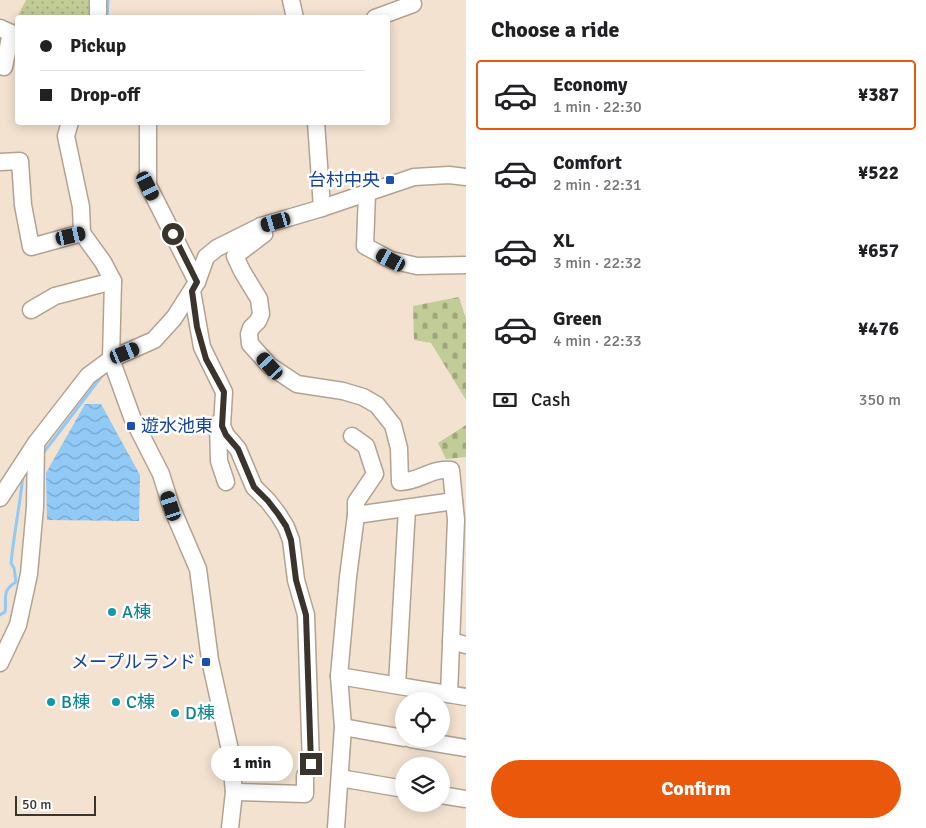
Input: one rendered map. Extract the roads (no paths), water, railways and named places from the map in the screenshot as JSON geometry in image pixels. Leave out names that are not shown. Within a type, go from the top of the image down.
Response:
[{"type":"street","points":[[98,0],[98,15]]},
{"type":"street","points":[[292,0],[294,15]]},
{"type":"street","points":[[383,15],[413,4]]},
{"type":"street","points":[[0,28],[11,32],[4,67]]},
{"type":"street","points":[[69,125],[66,136],[81,207],[82,233],[113,281],[111,359],[132,416],[161,474],[171,506],[198,569],[210,637],[210,660],[230,750],[234,792],[230,828]]},
{"type":"street","points":[[148,125],[148,186],[194,286],[202,347],[224,392],[222,426],[226,435],[238,449],[254,487],[268,501],[286,526],[291,540],[296,580],[306,615],[311,764],[305,776],[305,794],[234,792]]},
{"type":"street","points":[[316,125],[322,208]]},
{"type":"street","points":[[0,162],[20,161],[22,204],[31,247],[82,233]]},
{"type":"street","points":[[2,491],[36,443],[88,376],[111,359],[154,340],[174,318],[194,286],[206,257],[217,248],[261,226],[414,177],[449,175],[466,177]]},
{"type":"street","points":[[367,193],[365,246],[391,260],[417,266],[466,265]]},
{"type":"street","points":[[261,226],[264,234],[235,256],[259,299],[261,314],[258,321],[250,328],[250,344],[270,366],[297,384],[342,391],[362,397],[377,405],[393,425],[399,448],[400,482],[411,482],[440,468],[451,470],[456,520],[459,592],[458,643],[449,692]]},
{"type":"street","points":[[30,310],[55,296],[113,281]]},
{"type":"street","points":[[222,407],[218,413],[219,461],[226,482]]},
{"type":"street","points":[[336,828],[342,727],[339,676],[356,502],[375,474],[366,446],[352,436]]},
{"type":"street","points":[[0,663],[18,625],[29,574],[35,507],[36,443]]},
{"type":"street","points":[[356,516],[454,501]]},
{"type":"street","points":[[397,684],[407,508]]},
{"type":"street","points":[[339,676],[439,692]]},
{"type":"street","points":[[450,694],[466,697]]},
{"type":"street","points":[[342,727],[395,736]]},
{"type":"street","points":[[450,745],[466,748]]},
{"type":"street","points":[[340,778],[395,787]]},
{"type":"street","points":[[450,796],[466,799]]},
{"type":"water","points":[[85,404],[101,404],[140,475],[139,521],[47,520],[46,473]]},
{"type":"waterway","points":[[107,15],[108,0]]},
{"type":"waterway","points":[[44,452],[104,373]]},
{"type":"waterway","points":[[0,615],[5,612],[6,592],[16,582],[14,568],[11,563],[23,475]]},
{"type":"place","name":"台村中央","points":[[390,180]]},
{"type":"place","name":"遊水池東","points":[[131,426]]},
{"type":"place","name":"A棟","points":[[112,612]]},
{"type":"place","name":"メープルランド","points":[[206,662]]},
{"type":"place","name":"B棟","points":[[51,702]]},
{"type":"place","name":"C棟","points":[[116,702]]},
{"type":"place","name":"D棟","points":[[175,713]]}]
